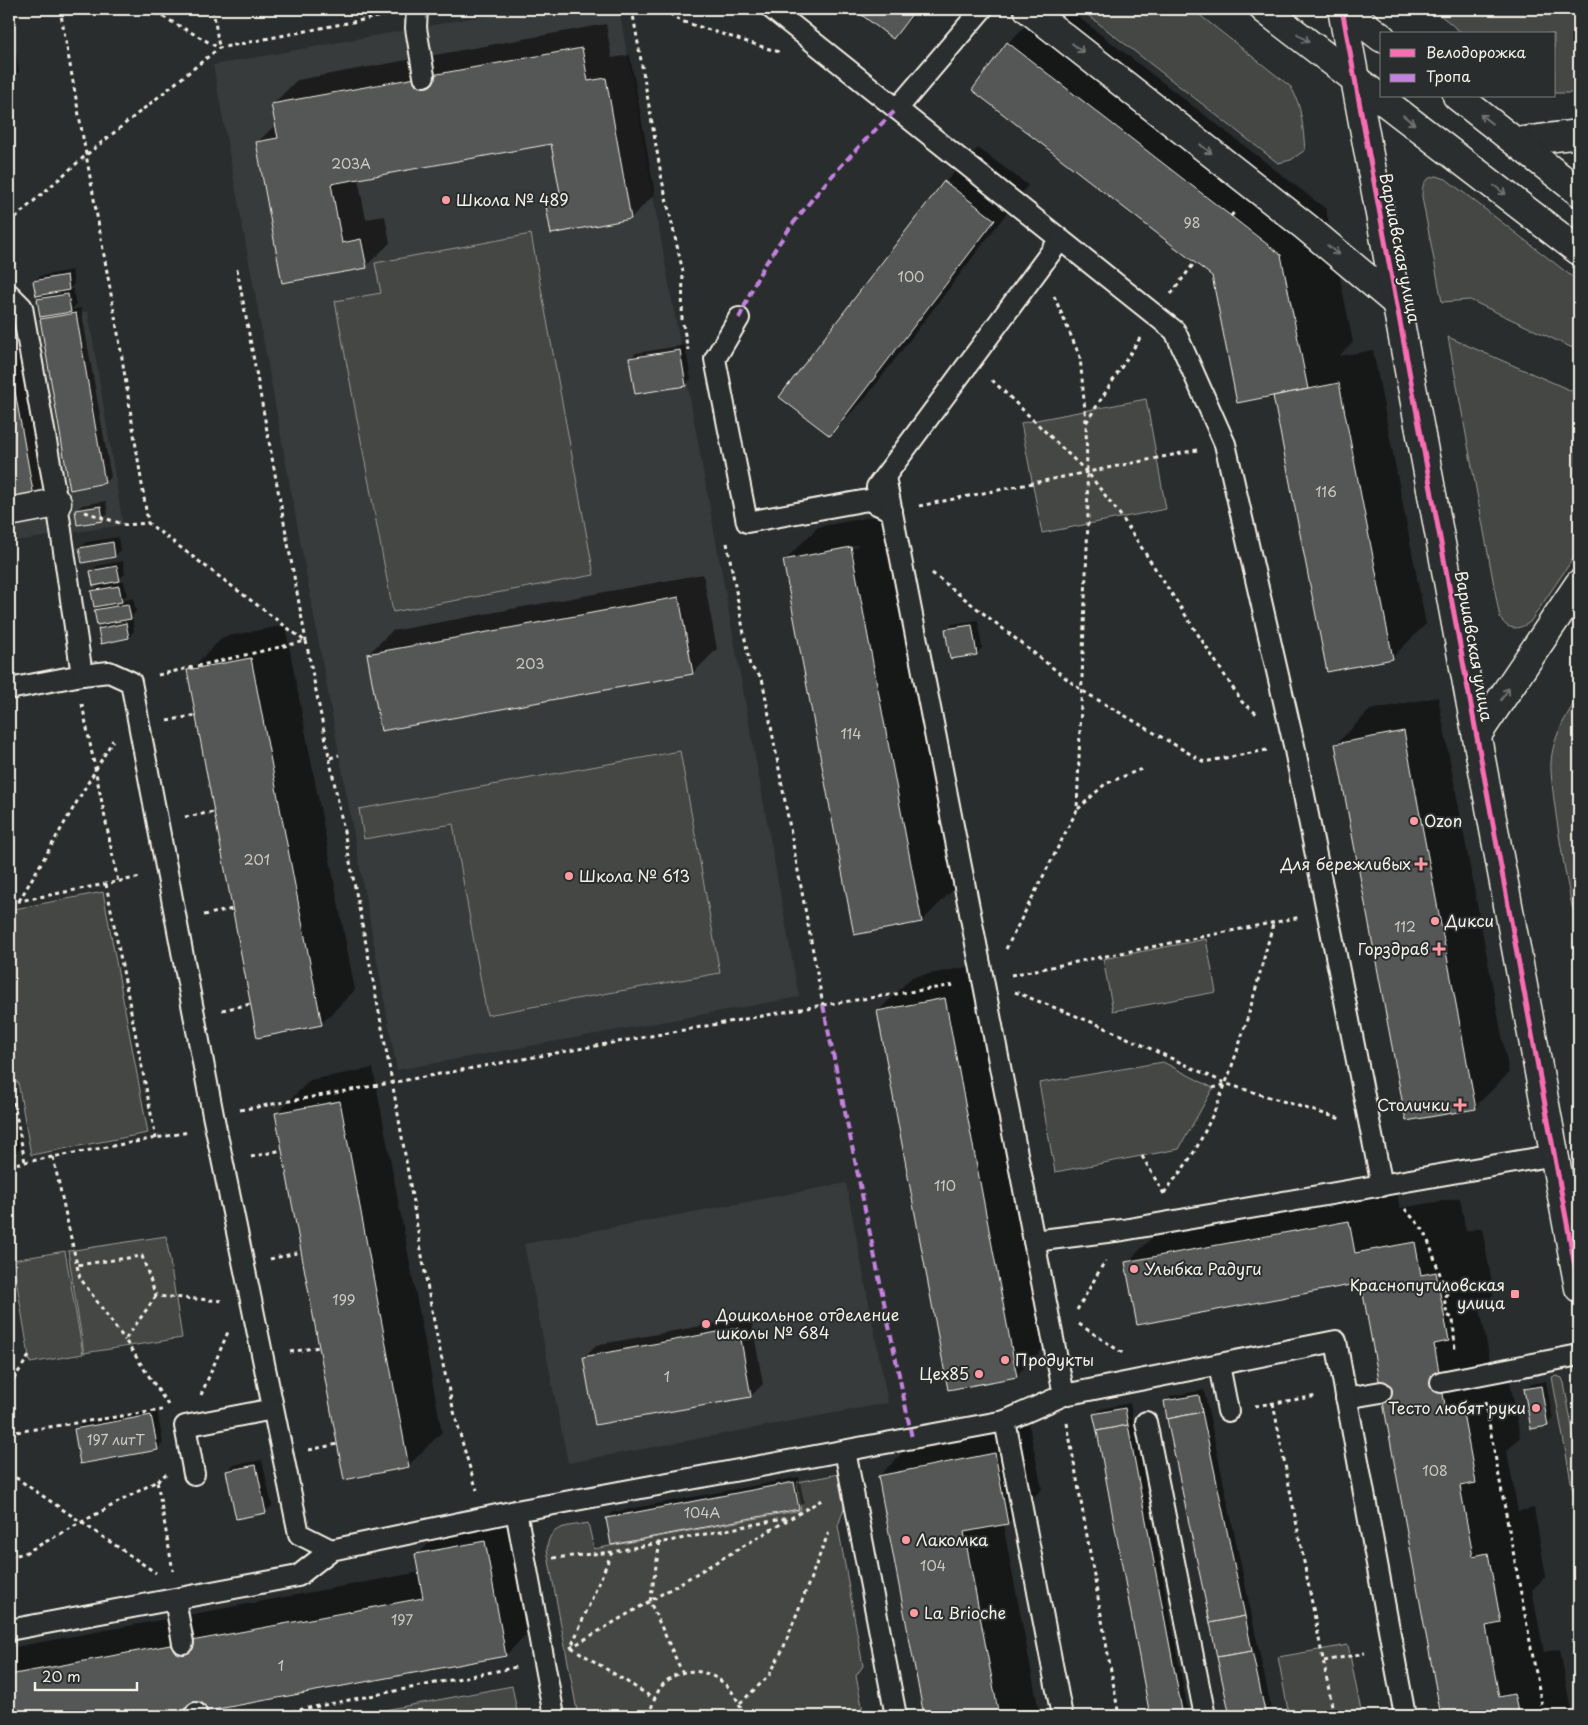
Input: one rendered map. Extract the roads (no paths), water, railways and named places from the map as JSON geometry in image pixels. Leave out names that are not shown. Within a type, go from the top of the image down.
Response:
[{"type":"street","points":[[1028,9],[1306,227],[1399,305]]},
{"type":"street","points":[[1264,9],[1380,98]]},
{"type":"street","points":[[1343,9],[1380,37]]},
{"type":"street","name":"Варшавская улица","points":[[1343,9],[1579,1288]]},
{"type":"street","points":[[1381,98],[1579,251]]},
{"type":"street","points":[[1460,98],[1579,192]]},
{"type":"street","points":[[1516,142],[1579,134]]},
{"type":"street","points":[[9,512],[57,503]]},
{"type":"street","name":"Варшавская улица","points":[[1477,735],[1579,584]]},
{"type":"lane","points":[[417,9],[416,28],[424,76]]},
{"type":"lane","points":[[772,9],[1175,331],[1225,444],[1294,744],[1387,1185]]},
{"type":"lane","points":[[897,109],[982,9]]},
{"type":"lane","points":[[868,500],[1060,240]]},
{"type":"lane","points":[[9,294],[22,307],[57,503],[82,675]]},
{"type":"lane","points":[[739,318],[715,359],[747,522],[868,500],[892,511]]},
{"type":"lane","points":[[885,477],[992,978],[1034,1241],[1064,1395]]},
{"type":"lane","points":[[9,689],[82,675],[109,672],[131,682],[213,1115],[299,1534],[331,1550]]},
{"type":"lane","points":[[1034,1241],[1123,1230],[1555,1155]]},
{"type":"lane","points":[[9,1630],[176,1595],[298,1576],[331,1550],[516,1511],[1005,1421],[1064,1395],[1336,1342],[1405,1716]]},
{"type":"lane","points":[[1441,1382],[1579,1355]]},
{"type":"lane","points":[[1219,1365],[1228,1411]]},
{"type":"lane","points":[[1346,1398],[1381,1392]]},
{"type":"lane","points":[[194,1474],[185,1426],[273,1409]]},
{"type":"lane","points":[[1005,1421],[1062,1716]]},
{"type":"lane","points":[[1146,1422],[1205,1716]]},
{"type":"lane","points":[[845,1451],[896,1716]]},
{"type":"lane","points":[[516,1511],[554,1716]]},
{"type":"lane","points":[[176,1595],[183,1642]]},
{"type":"place","name":"Школа № 489","points":[[446,200]]},
{"type":"place","name":"Ozon","points":[[1414,821]]},
{"type":"place","name":"Для бережливых","points":[[1421,864]]},
{"type":"place","name":"Школа № 613","points":[[569,876]]},
{"type":"place","name":"Дикси","points":[[1435,921]]},
{"type":"place","name":"Горздрав","points":[[1439,949]]},
{"type":"place","name":"Столички","points":[[1460,1105]]},
{"type":"place","name":"Улыбка Радуги","points":[[1134,1269]]},
{"type":"place","name":"Краснопутиловская улица","points":[[1515,1294]]},
{"type":"place","name":"Дошкольное отделение школы № 684","points":[[706,1324]]},
{"type":"place","name":"Продукты","points":[[1005,1360]]},
{"type":"place","name":"Цех85","points":[[979,1374]]},
{"type":"place","name":"Тесто любят руки","points":[[1536,1408]]},
{"type":"place","name":"Лакомка","points":[[906,1540]]},
{"type":"place","name":"La Brioche","points":[[914,1613]]}]
